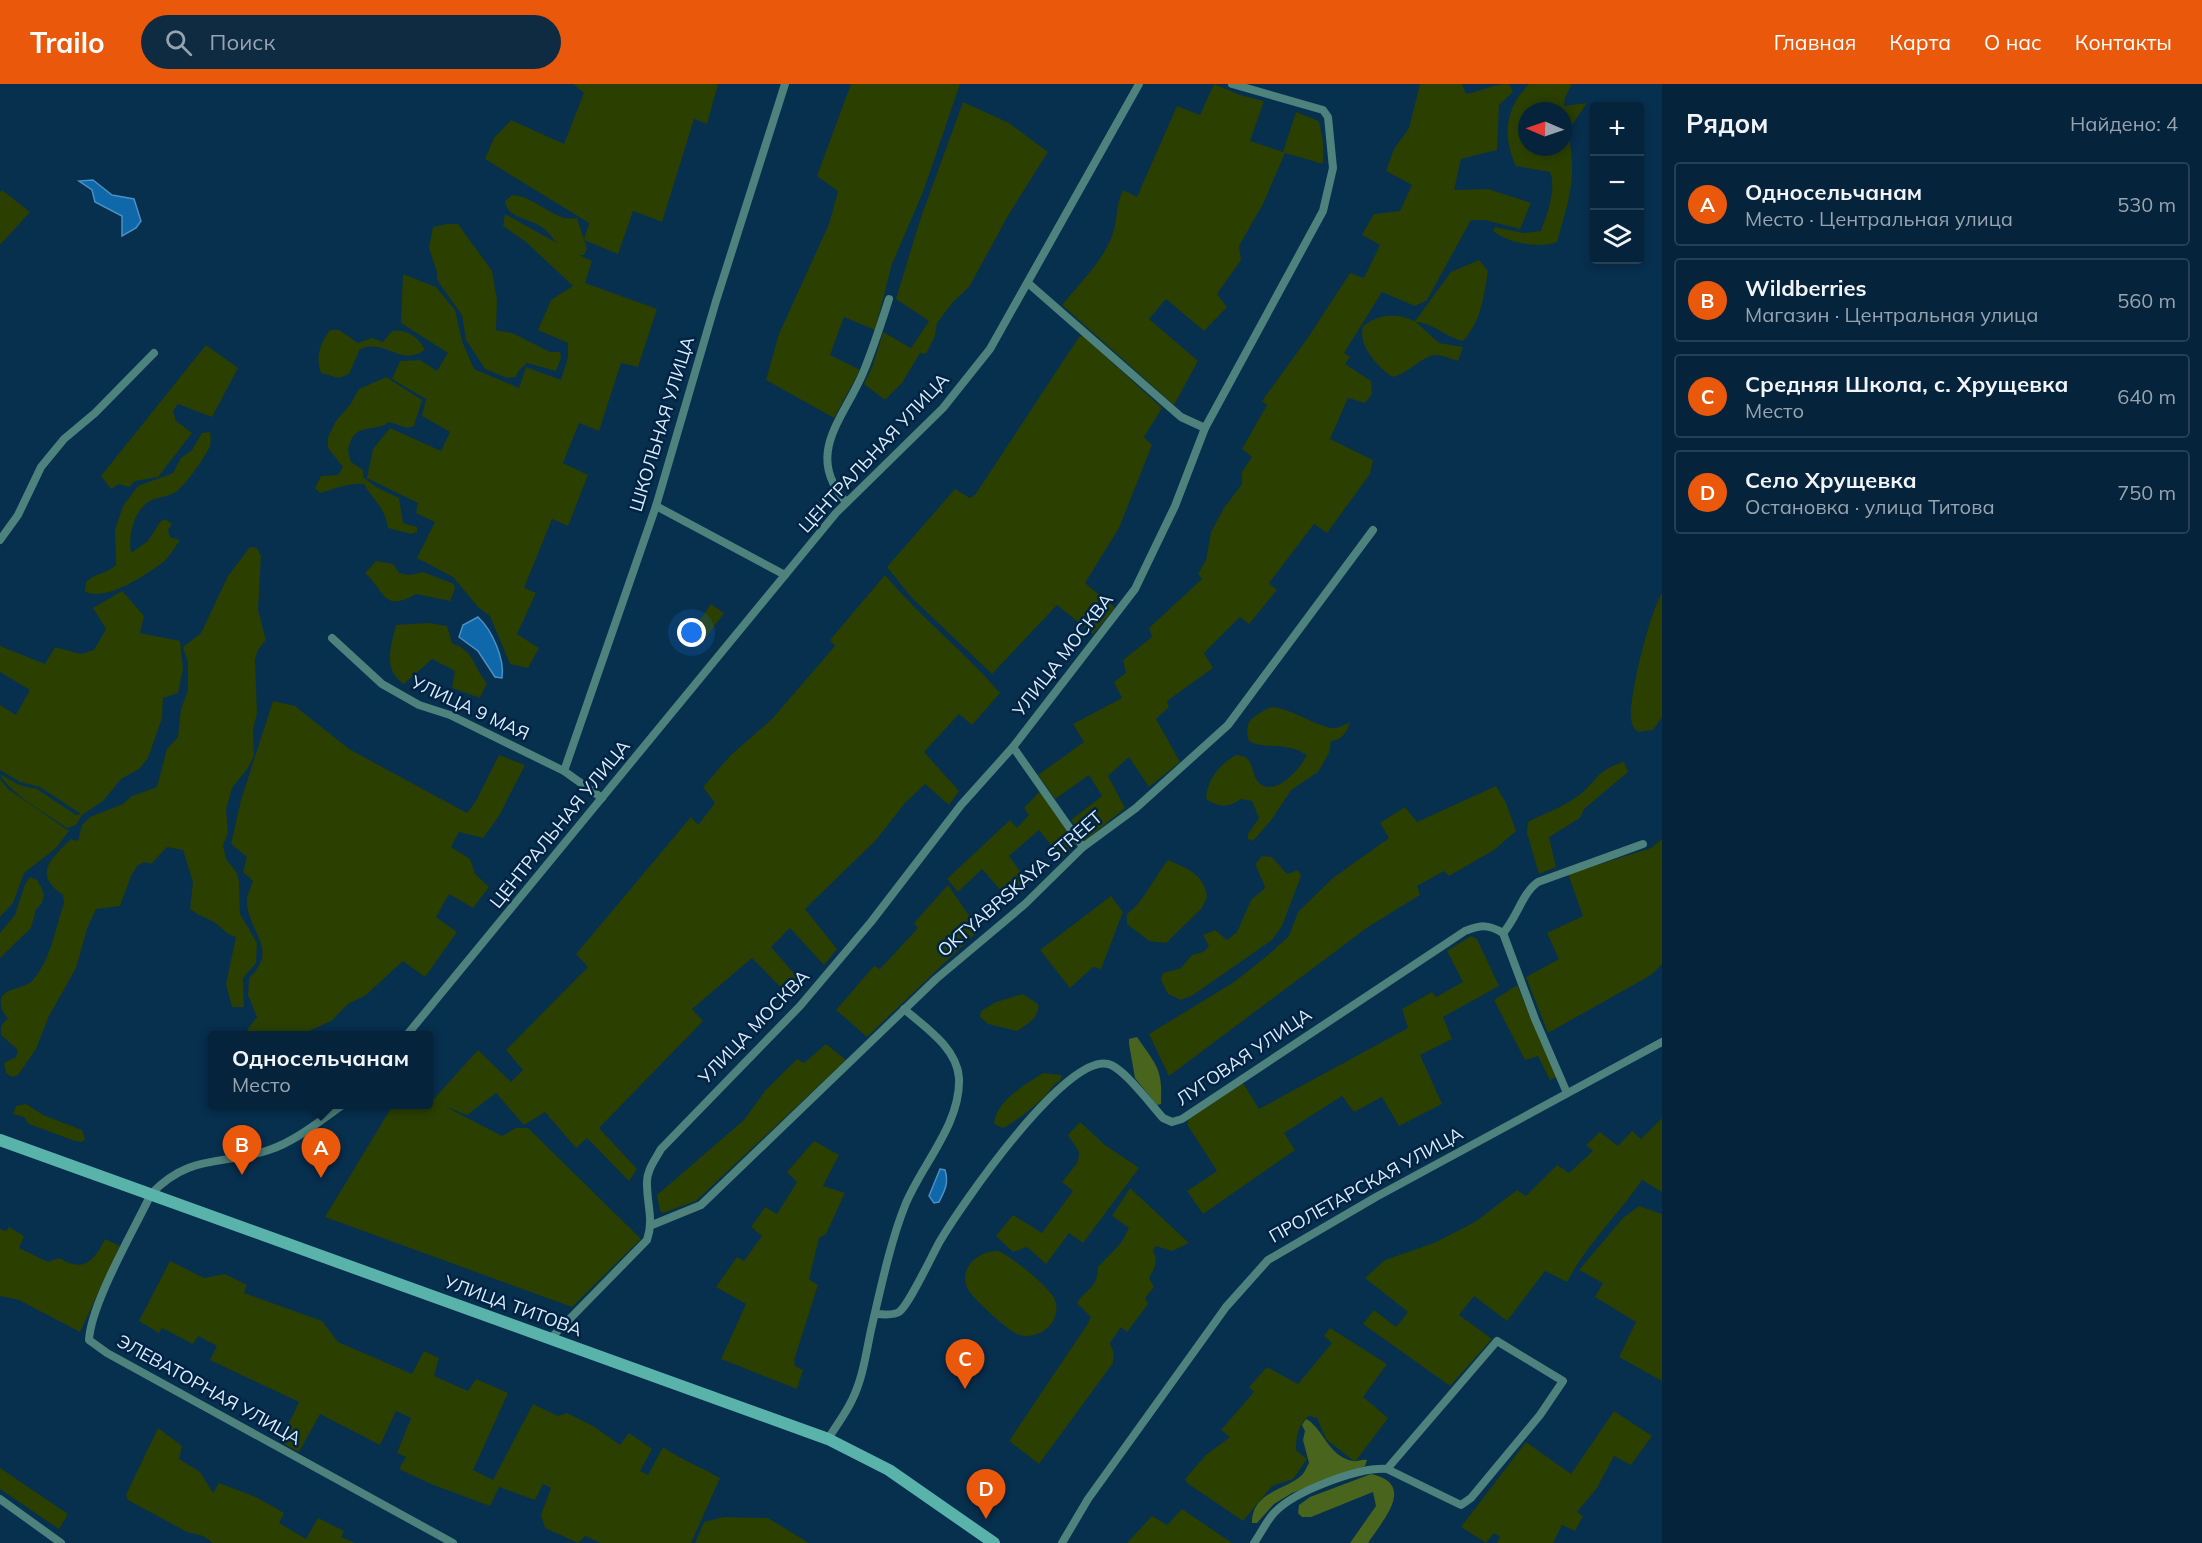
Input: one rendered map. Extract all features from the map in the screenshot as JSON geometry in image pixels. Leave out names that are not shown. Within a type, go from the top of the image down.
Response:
[{"type":"main road","name":"УЛИЦА ТИТОВА","points":[[0,1140],[828,1438],[889,1470],[994,1543]]},
{"type":"street","name":"ШКОЛЬНАЯ УЛИЦА","points":[[564,771],[656,506],[716,301],[785,84]]},
{"type":"street","name":"ЦЕНТРАЛЬНАЯ УЛИЦА","points":[[409,1031],[846,502],[943,408],[990,349],[1139,84]]},
{"type":"street","name":"УЛИЦА МОСКВА","points":[[652,1225],[646,1182],[661,1149],[800,1006],[871,922],[961,805],[1013,747],[1135,589],[1175,506],[1205,428],[1226,385],[1307,244],[1323,211],[1333,168],[1328,117],[1323,110],[1232,84]]},
{"type":"street","points":[[1028,283],[1181,417],[1205,428]]},
{"type":"street","points":[[846,502],[832,486],[827,468],[827,451],[863,373],[889,299]]},
{"type":"street","points":[[0,540],[18,515],[41,467],[64,439],[95,413],[154,353]]},
{"type":"street","points":[[656,506],[785,575]]},
{"type":"street","name":"OKTYABRSKAYA STREET","points":[[652,1225],[701,1205],[904,1009],[976,943],[1026,904],[1083,847],[1136,808],[1228,725],[1373,530]]},
{"type":"street","name":"УЛИЦА 9 МАЯ","points":[[332,638],[382,684],[419,705],[450,715],[564,771],[602,798]]},
{"type":"street","points":[[1013,747],[1083,847]]},
{"type":"street","points":[[1567,1093],[1535,1019],[1503,933],[1511,924],[1528,893],[1538,882],[1643,844]]},
{"type":"street","name":"ЛУГОВАЯ УЛИЦА","points":[[876,1314],[893,1314],[904,1307],[941,1240],[975,1187],[1040,1108],[1086,1069],[1095,1064],[1109,1064],[1120,1071],[1163,1118],[1172,1122],[1182,1119],[1465,931],[1481,925],[1492,927],[1503,933]]},
{"type":"street","points":[[828,1438],[853,1400],[869,1349],[876,1314],[906,1203],[937,1147],[958,1094],[959,1076],[955,1062],[943,1044],[904,1009]]},
{"type":"street","name":"ПРОЛЕТАРСКАЯ УЛИЦА","points":[[1062,1543],[1089,1499],[1226,1307],[1268,1260],[1376,1197],[1662,1042]]},
{"type":"street","points":[[151,1194],[177,1170],[270,1150],[294,1138],[337,1109]]},
{"type":"street","name":"ЭЛЕВАТОРНАЯ УЛИЦА","points":[[151,1194],[99,1305],[90,1327],[89,1340],[107,1353],[453,1543]]},
{"type":"street","points":[[550,1339],[647,1240],[652,1225]]},
{"type":"street","points":[[1254,1543],[1275,1511],[1296,1498],[1337,1479],[1379,1468],[1387,1469],[1461,1505],[1471,1498],[1540,1416],[1563,1381],[1497,1341],[1387,1469]]},
{"type":"street","points":[[0,1499],[61,1543]]},
{"type":"green space","points":[[573,84],[718,84],[707,124],[694,119],[662,222],[633,211],[618,254],[584,240],[589,223],[485,159],[494,138],[511,120],[564,144],[584,93]]},
{"type":"green space","points":[[851,84],[960,84],[923,192],[892,264],[875,330],[844,317],[830,355],[860,370],[834,418],[766,380],[779,334],[829,224],[838,191],[817,176]]},
{"type":"green space","points":[[1214,84],[1240,95],[1264,101],[1250,141],[1283,152],[1296,112],[1319,121],[1323,142],[1323,164],[1285,153],[1263,204],[1239,246],[1241,260],[1217,294],[1227,307],[1204,331],[1166,299],[1149,319],[1198,361],[1174,405],[1062,305],[1090,272],[1108,245],[1114,230],[1123,190],[1137,197],[1177,106],[1200,115]]},
{"type":"green space","points":[[1420,84],[1462,84],[1466,94],[1509,84],[1513,92],[1499,105],[1497,150],[1461,159],[1454,190],[1488,189],[1531,203],[1520,229],[1485,220],[1471,220],[1427,300],[1415,306],[1382,292],[1344,353],[1350,357],[1345,364],[1371,381],[1372,394],[1365,403],[1348,398],[1330,439],[1373,460],[1370,474],[1327,533],[1314,524],[1269,583],[1277,590],[1249,624],[1240,617],[1204,653],[1213,668],[1167,701],[1169,707],[1156,719],[1180,762],[1149,787],[1129,757],[1108,776],[1125,808],[1085,841],[1071,820],[1102,796],[1089,775],[1055,799],[1038,775],[1084,742],[1073,724],[1122,698],[1114,682],[1126,673],[1123,660],[1152,637],[1149,628],[1202,579],[1198,574],[1206,560],[1211,532],[1224,508],[1242,484],[1242,472],[1252,457],[1242,449],[1267,405],[1262,401],[1309,336],[1350,273],[1364,278],[1380,245],[1362,235],[1374,214],[1400,211],[1412,185],[1386,171],[1394,149],[1409,128]]},
{"type":"green space","points":[[1529,84],[1572,84],[1564,102],[1518,102],[1518,156],[1572,156],[1571,187],[1565,212],[1557,242],[1550,244],[1533,245],[1515,242],[1493,231],[1495,227],[1523,233],[1541,231],[1550,202],[1552,179],[1550,172],[1516,166],[1512,155],[1508,123],[1515,103]]},
{"type":"green space","points":[[963,102],[1009,123],[1048,152],[1009,214],[969,287],[953,302],[937,323],[935,336],[926,354],[920,353],[902,383],[885,400],[864,384],[873,365],[883,332],[911,348],[929,321],[896,299],[920,220]]},
{"type":"green space","points":[[1587,103],[1572,125],[1572,105]]},
{"type":"green space","points":[[2,190],[30,212],[0,245],[0,192]]},
{"type":"green space","points":[[512,195],[521,196],[561,217],[577,218],[587,249],[584,255],[579,255],[592,261],[585,283],[657,309],[638,367],[621,363],[599,431],[579,423],[563,463],[588,475],[568,526],[552,519],[524,588],[536,593],[517,634],[539,648],[528,668],[510,664],[490,616],[478,607],[453,577],[417,558],[435,522],[416,513],[418,503],[367,478],[373,449],[390,428],[441,451],[450,432],[422,416],[426,399],[392,379],[400,361],[420,360],[437,371],[448,353],[401,323],[403,274],[436,287],[455,310],[462,341],[474,369],[519,388],[526,367],[561,380],[568,357],[568,343],[538,330],[551,300],[573,286],[526,242],[503,226],[505,214],[557,243],[543,228],[510,211],[505,201]]},
{"type":"green space","points":[[458,224],[492,271],[497,300],[496,330],[512,333],[550,352],[560,352],[561,358],[556,371],[527,363],[519,370],[516,377],[507,378],[485,369],[466,340],[462,315],[437,280],[437,272],[429,248],[433,227]]},
{"type":"green space","points":[[1479,260],[1488,271],[1485,290],[1478,317],[1463,341],[1416,322],[1439,343],[1463,347],[1458,361],[1441,356],[1430,356],[1392,377],[1380,367],[1366,348],[1362,334],[1363,326],[1376,319],[1389,316],[1415,321],[1451,272]]},
{"type":"green space","points":[[330,330],[339,330],[358,343],[372,338],[383,342],[392,331],[407,332],[416,337],[425,350],[408,355],[378,347],[360,349],[349,374],[339,378],[321,373],[319,367],[320,350]]},
{"type":"green space","points":[[1083,336],[1162,408],[1144,437],[1152,445],[1119,528],[1085,583],[1115,608],[1093,634],[1057,605],[992,674],[912,598],[887,567],[955,489],[970,498],[975,495],[1079,337]]},
{"type":"green space","points":[[206,345],[238,368],[212,417],[178,404],[173,411],[176,421],[192,433],[158,477],[135,481],[129,487],[119,484],[111,489],[101,476]]},
{"type":"green space","points":[[386,377],[422,400],[414,426],[407,428],[389,422],[359,431],[354,435],[348,451],[351,462],[363,470],[363,477],[376,487],[399,498],[403,523],[417,527],[417,532],[411,534],[388,528],[381,509],[364,484],[349,485],[320,493],[315,488],[321,476],[338,475],[343,467],[328,448],[328,437],[336,421],[350,405],[359,389]]},
{"type":"green space","points":[[210,432],[210,446],[188,479],[174,493],[146,504],[134,523],[130,539],[131,553],[148,541],[160,522],[165,519],[172,524],[168,530],[170,537],[180,540],[165,561],[136,580],[115,590],[94,594],[85,592],[86,582],[116,565],[115,530],[123,506],[138,486],[173,473],[181,458],[192,450],[202,433]]},
{"type":"green space","points":[[250,547],[257,548],[261,556],[258,610],[266,640],[258,650],[255,659],[257,713],[253,730],[254,756],[248,768],[232,788],[226,809],[228,833],[223,845],[226,859],[237,873],[240,914],[257,943],[256,963],[243,978],[244,1007],[232,1007],[226,984],[236,937],[190,909],[193,882],[183,850],[167,847],[151,864],[144,862],[137,866],[120,906],[96,909],[87,929],[76,968],[49,1016],[36,1049],[18,1075],[12,1077],[6,1073],[4,1063],[16,1057],[18,1050],[1,1035],[1,1026],[8,1018],[2,1009],[1,998],[7,992],[33,980],[44,963],[52,943],[64,903],[63,895],[48,880],[48,867],[57,853],[71,839],[78,841],[82,825],[90,817],[123,804],[132,796],[157,787],[167,749],[178,737],[181,709],[188,690],[188,662],[183,647],[201,633],[228,576]]},
{"type":"green space","points":[[376,561],[393,564],[399,573],[410,575],[423,572],[454,584],[455,589],[450,601],[416,594],[397,601],[391,600],[365,573]]},
{"type":"green space","points":[[885,575],[1000,693],[972,725],[959,714],[924,752],[959,791],[949,805],[925,784],[905,803],[876,840],[805,909],[837,949],[824,965],[790,928],[771,947],[805,986],[792,999],[752,958],[692,1009],[703,1021],[599,1128],[637,1169],[629,1181],[587,1138],[576,1148],[545,1112],[524,1125],[496,1093],[467,1115],[444,1106],[502,1136],[516,1128],[528,1128],[641,1239],[572,1307],[325,1217],[391,1109],[433,1109],[433,1100],[478,1050],[511,1082],[523,1070],[506,1050],[588,967],[576,954],[691,817],[698,825],[715,803],[703,787],[730,756],[772,719],[835,646],[830,640]]},
{"type":"green space","points":[[122,591],[144,616],[140,633],[180,641],[183,669],[178,693],[163,698],[162,718],[148,758],[139,769],[121,779],[103,801],[82,815],[76,825],[67,828],[20,796],[0,774],[19,785],[37,789],[76,815],[81,814],[40,787],[20,782],[0,770],[0,705],[16,715],[30,690],[0,672],[0,646],[45,664],[55,647],[81,654],[94,650],[106,629],[93,608]]},
{"type":"green space","points":[[1662,593],[1662,717],[1653,730],[1638,732],[1631,719],[1634,689],[1647,634]]},
{"type":"green space","points":[[711,604],[724,613],[702,643],[690,634]]},
{"type":"green space","points":[[428,623],[447,626],[452,643],[470,655],[487,683],[480,698],[452,688],[455,671],[432,659],[404,684],[397,678],[390,665],[396,625]]},
{"type":"green space","points":[[273,701],[295,706],[349,749],[467,813],[476,801],[499,755],[525,765],[499,816],[483,838],[459,832],[451,847],[470,859],[475,874],[489,887],[473,908],[449,894],[436,917],[457,932],[425,977],[403,961],[366,995],[348,1004],[331,1021],[309,1031],[247,1030],[257,1017],[248,995],[249,978],[258,968],[262,959],[262,950],[247,904],[253,881],[243,872],[247,857],[231,844],[241,800]]},
{"type":"green space","points":[[1271,707],[1330,728],[1350,723],[1343,735],[1331,741],[1329,753],[1318,772],[1291,790],[1272,819],[1253,841],[1248,839],[1248,834],[1259,818],[1252,801],[1241,799],[1232,804],[1220,805],[1206,799],[1211,779],[1215,773],[1236,755],[1247,759],[1258,781],[1268,787],[1282,783],[1300,766],[1307,755],[1290,748],[1255,744],[1249,741],[1247,728],[1251,720]]},
{"type":"green space","points":[[1624,762],[1628,772],[1584,809],[1580,818],[1549,837],[1556,867],[1539,874],[1527,833],[1528,822],[1570,802],[1601,773]]},
{"type":"green space","points":[[0,779],[8,789],[69,831],[56,848],[24,873],[13,903],[0,917]]},
{"type":"green space","points":[[1496,786],[1506,803],[1516,831],[1494,850],[1449,876],[1444,871],[1417,886],[1420,895],[1368,927],[1169,1076],[1149,1034],[1234,982],[1289,936],[1298,912],[1333,878],[1389,838],[1380,823],[1405,807],[1417,822]]},
{"type":"green space","points":[[1040,791],[1076,844],[1061,858],[1039,830],[1009,856],[1029,884],[1009,900],[982,869],[958,892],[947,879],[1010,820],[1017,828],[1029,815],[1024,808]]},
{"type":"green space","points":[[1662,839],[1662,964],[1651,975],[1548,1033],[1526,977],[1559,959],[1547,933],[1583,916],[1568,874],[1651,848]]},
{"type":"green space","points":[[1262,856],[1272,857],[1287,874],[1298,870],[1301,876],[1282,926],[1272,940],[1193,995],[1181,1000],[1168,994],[1161,980],[1163,973],[1181,968],[1192,955],[1203,952],[1209,946],[1203,935],[1215,930],[1227,940],[1237,932],[1251,900],[1265,888],[1256,863]]},
{"type":"green space","points":[[1168,860],[1199,877],[1207,897],[1202,908],[1166,943],[1149,941],[1127,924],[1127,914],[1144,896]]},
{"type":"green space","points":[[30,877],[37,880],[41,887],[44,895],[42,903],[36,909],[31,928],[0,958],[0,933],[15,915],[25,884]]},
{"type":"green space","points":[[948,885],[979,930],[867,1037],[836,1010],[874,966],[880,969],[918,928],[914,923]]},
{"type":"green space","points":[[1111,896],[1123,912],[1101,969],[1093,967],[1070,988],[1040,950]]},
{"type":"green space","points":[[1471,936],[1477,939],[1499,986],[1443,1017],[1452,1039],[1420,1055],[1442,1104],[1399,1126],[1382,1097],[1354,1112],[1342,1096],[1284,1133],[1295,1150],[1203,1214],[1187,1191],[1217,1171],[1187,1124],[1189,1118],[1243,1083],[1259,1109],[1408,1028],[1402,1009],[1432,992],[1436,997],[1463,982],[1447,951]]},
{"type":"green space","points":[[1517,985],[1556,1077],[1550,1080],[1538,1056],[1525,1060],[1494,1000]]},
{"type":"green space","points":[[1023,994],[1038,1004],[1038,1009],[1032,1020],[1017,1031],[988,1024],[980,1017],[981,1011],[996,1002]]},
{"type":"green space","points":[[1137,1037],[1157,1068],[1161,1082],[1161,1104],[1157,1105],[1135,1078],[1129,1039]]},
{"type":"green space","points":[[826,1044],[846,1060],[696,1201],[663,1213],[660,1211],[657,1195],[744,1120],[765,1091],[797,1059],[804,1063]]},
{"type":"green space","points":[[1043,1073],[1062,1075],[1060,1081],[1046,1095],[1020,1117],[1003,1128],[994,1124],[996,1115],[1006,1100]]},
{"type":"green space","points":[[26,1104],[43,1115],[82,1130],[85,1139],[82,1142],[75,1141],[29,1124],[24,1117],[13,1114],[16,1106]]},
{"type":"green space","points":[[1662,1118],[1662,1192],[1642,1180],[1593,1242],[1567,1282],[1545,1271],[1507,1321],[1474,1296],[1459,1315],[1492,1339],[1450,1386],[1363,1324],[1374,1310],[1396,1327],[1408,1312],[1365,1278],[1385,1260],[1434,1243],[1475,1222],[1517,1190],[1526,1196],[1557,1165],[1569,1173],[1593,1151],[1586,1145],[1600,1132],[1618,1146],[1632,1131],[1641,1139]]},
{"type":"green space","points":[[1080,1122],[1105,1145],[1139,1168],[1083,1243],[1069,1233],[1046,1264],[1027,1247],[1013,1252],[996,1236],[1013,1215],[1042,1233],[1073,1191],[1062,1182],[1078,1162],[1079,1152],[1068,1135]]},
{"type":"green space","points":[[814,1141],[839,1155],[823,1186],[845,1193],[826,1234],[819,1238],[809,1279],[818,1285],[794,1360],[795,1366],[803,1370],[797,1389],[721,1359],[746,1304],[716,1287],[737,1257],[744,1261],[762,1236],[751,1227],[765,1207],[777,1214],[797,1182],[787,1172]]},
{"type":"green space","points":[[1130,1188],[1189,1243],[1172,1251],[1156,1246],[1153,1251],[1156,1258],[1155,1265],[1149,1278],[1154,1287],[1145,1298],[1148,1304],[1127,1332],[1121,1327],[1110,1343],[1114,1354],[1113,1363],[1039,1464],[1009,1441],[1091,1317],[1077,1303],[1094,1284],[1098,1267],[1121,1243],[1129,1228],[1112,1216]]},
{"type":"green space","points":[[1639,1206],[1662,1214],[1662,1381],[1619,1357],[1636,1322],[1595,1297],[1603,1283],[1579,1270],[1623,1218]]},
{"type":"green space","points":[[9,1227],[24,1236],[19,1248],[48,1262],[59,1258],[75,1264],[87,1262],[97,1253],[105,1239],[120,1246],[80,1332],[19,1300],[0,1296],[0,1229],[6,1231]]},
{"type":"green space","points":[[998,1251],[1028,1272],[1054,1298],[1056,1315],[1048,1328],[1041,1333],[1025,1336],[1017,1334],[969,1291],[965,1276],[971,1263],[983,1254]]},
{"type":"green space","points":[[170,1261],[204,1278],[225,1274],[247,1285],[244,1293],[322,1321],[338,1342],[412,1374],[424,1351],[439,1358],[434,1376],[468,1391],[476,1379],[508,1393],[473,1470],[493,1480],[533,1404],[558,1416],[567,1413],[593,1426],[620,1445],[629,1433],[652,1449],[640,1471],[648,1475],[663,1447],[720,1478],[691,1543],[601,1543],[585,1536],[578,1543],[545,1528],[541,1515],[551,1488],[543,1484],[535,1500],[499,1487],[490,1506],[431,1484],[399,1469],[406,1457],[397,1453],[411,1418],[396,1411],[380,1445],[320,1414],[299,1452],[280,1442],[299,1402],[210,1360],[217,1346],[198,1336],[193,1344],[162,1328],[159,1333],[139,1321]]},
{"type":"green space","points":[[1330,1328],[1387,1364],[1363,1397],[1388,1418],[1355,1462],[1326,1439],[1317,1418],[1308,1416],[1300,1428],[1296,1445],[1296,1450],[1307,1459],[1293,1479],[1272,1486],[1243,1521],[1187,1483],[1185,1479],[1206,1455],[1230,1437],[1221,1430],[1254,1392],[1249,1387],[1267,1367],[1298,1384],[1332,1343],[1324,1336]]},
{"type":"green space","points":[[1614,1411],[1652,1436],[1631,1465],[1614,1456],[1597,1488],[1577,1512],[1583,1516],[1575,1531],[1562,1525],[1553,1543],[1497,1543],[1500,1537],[1494,1533],[1486,1543],[1461,1527],[1526,1442],[1571,1474]]},
{"type":"green space","points":[[1306,1419],[1317,1428],[1337,1454],[1353,1461],[1367,1460],[1365,1466],[1292,1493],[1274,1504],[1257,1523],[1252,1523],[1258,1504],[1271,1493],[1296,1480],[1309,1463],[1303,1440],[1305,1431],[1302,1425]]},
{"type":"green space","points":[[158,1428],[182,1446],[179,1459],[200,1472],[213,1493],[219,1483],[256,1497],[284,1513],[279,1523],[306,1539],[318,1518],[344,1531],[341,1537],[355,1543],[213,1543],[203,1536],[187,1532],[128,1500],[126,1495]]},
{"type":"green space","points":[[0,1468],[68,1514],[59,1529],[0,1489]]},
{"type":"green space","points":[[1371,1474],[1385,1479],[1392,1486],[1394,1494],[1388,1514],[1368,1543],[1350,1543],[1376,1506],[1373,1492],[1311,1517],[1302,1517],[1298,1513],[1299,1505],[1310,1497]]},
{"type":"green space","points":[[1182,1509],[1232,1543],[1127,1543],[1152,1516],[1167,1525]]},
{"type":"green space","points":[[724,1517],[768,1518],[809,1543],[695,1543],[704,1522]]},
{"type":"water","points":[[93,180],[112,195],[134,199],[141,221],[136,228],[122,236],[122,216],[95,202],[92,190],[79,181]]},
{"type":"water","points":[[478,617],[488,629],[496,645],[501,662],[502,678],[495,677],[478,651],[459,637],[463,625]]},
{"type":"water","points":[[940,1169],[945,1170],[945,1190],[939,1202],[934,1203],[929,1196]]},
{"type":"place","name":"Wildberries","points":[[242,1175]]},
{"type":"place","name":"Односельчанам","points":[[321,1178]]},
{"type":"place","name":"Средняя Школа, с. Хрущевка","points":[[965,1389]]},
{"type":"place","name":"Село Хрущевка","points":[[986,1519]]}]
